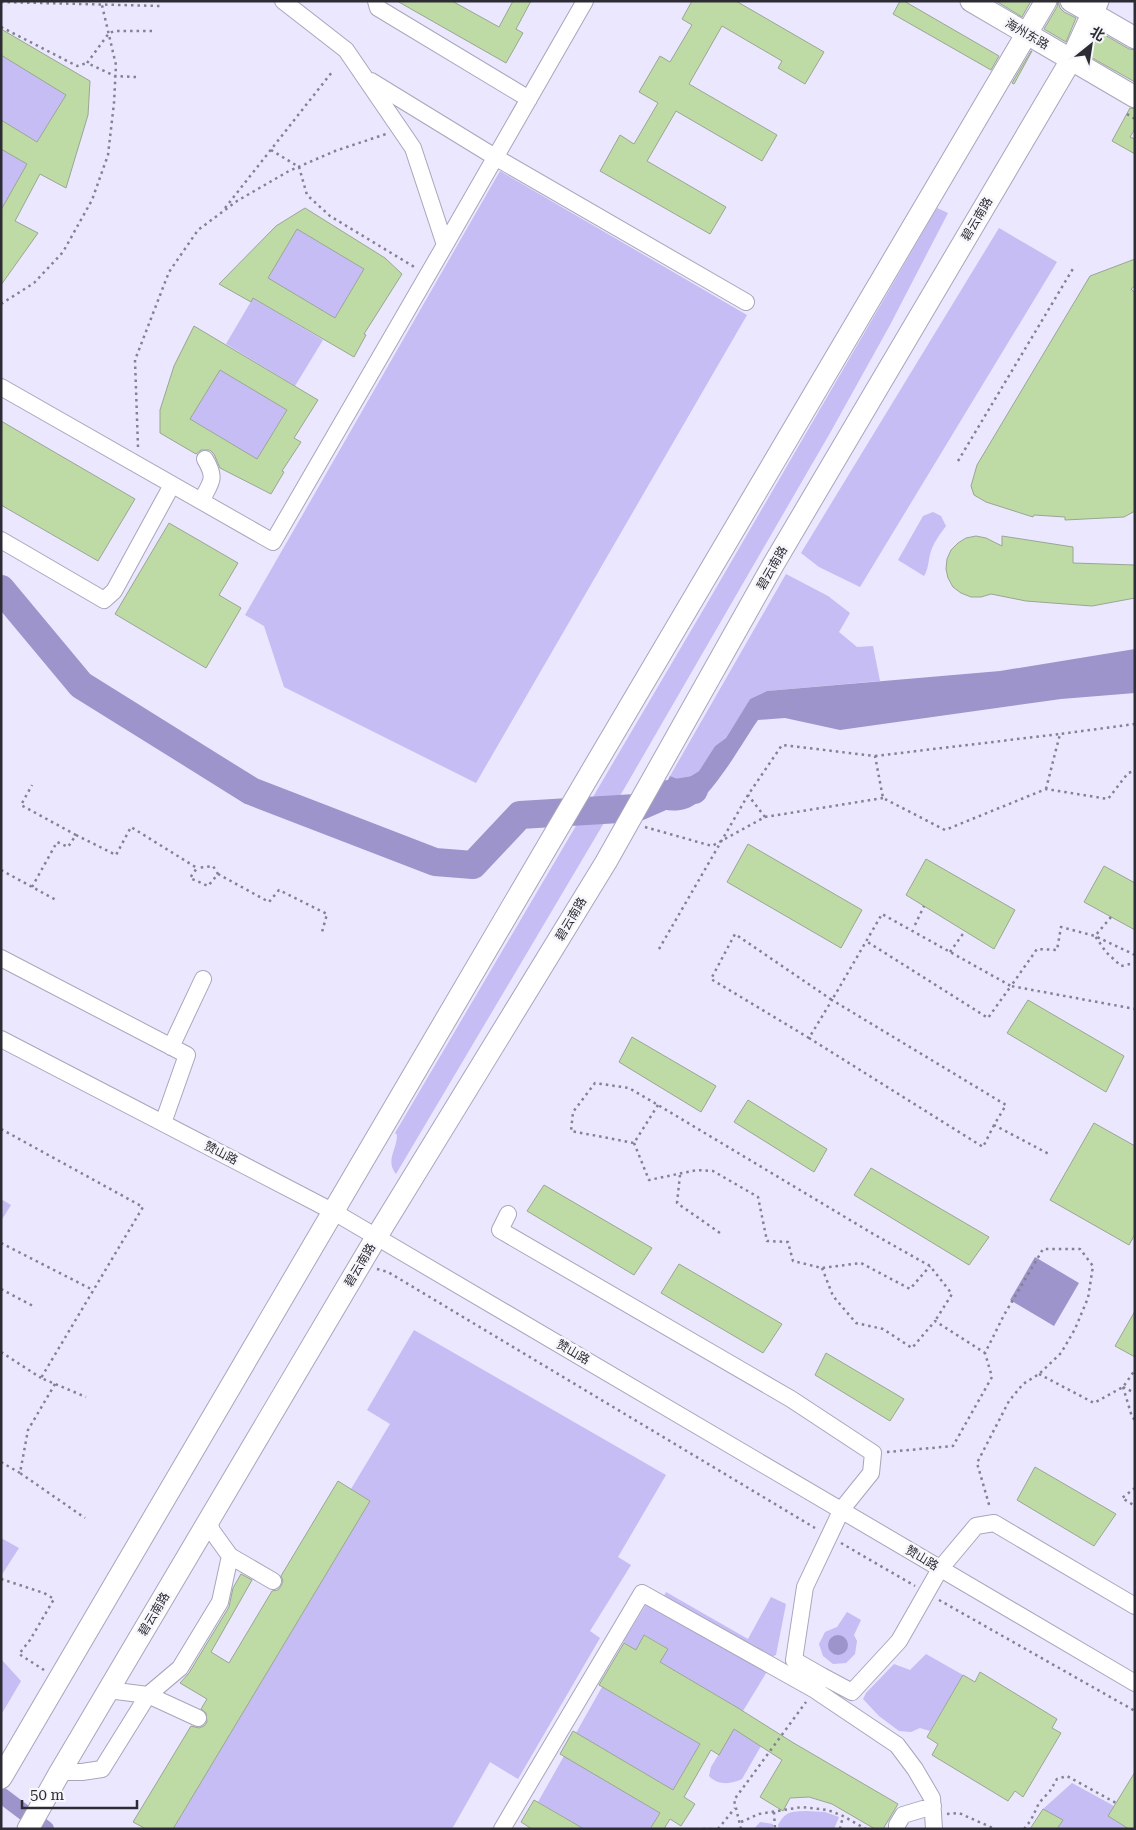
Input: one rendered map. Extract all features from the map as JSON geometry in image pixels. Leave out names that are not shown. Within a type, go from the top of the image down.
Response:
[{"type":"main road","name":"海州东路","points":[[971,1],[1135,97]]},
{"type":"main road","points":[[6,1769],[1046,1]]},
{"type":"main road","points":[[1071,1],[1096,8],[1135,38]]},
{"type":"main road","name":"碧云南路","points":[[28,1829],[108,1690],[377,1236],[606,862],[778,558],[1071,60],[1096,8]]},
{"type":"street","points":[[283,1],[346,50],[413,148],[445,245]]},
{"type":"street","points":[[376,1],[378,8],[529,99]]},
{"type":"street","points":[[1,387],[273,542],[585,1]]},
{"type":"street","points":[[364,77],[495,157],[746,302]]},
{"type":"street","points":[[201,501],[212,480],[212,470],[205,459]]},
{"type":"street","points":[[1,540],[104,600],[114,591],[172,485]]},
{"type":"street","points":[[1,958],[187,1055],[163,1123]]},
{"type":"street","points":[[171,1047],[203,979]]},
{"type":"street","name":"赞山路","points":[[1,1039],[377,1236],[1135,1683]]},
{"type":"street","points":[[508,1214],[500,1230],[791,1399],[873,1453],[871,1473],[842,1509],[805,1586],[794,1660],[818,1685],[897,1745],[916,1769],[932,1798],[933,1816],[903,1815],[897,1825],[898,1829]]},
{"type":"street","points":[[209,1522],[212,1531],[230,1556],[273,1581]]},
{"type":"street","points":[[502,1829],[642,1594],[818,1685],[852,1692],[900,1641],[940,1568],[976,1526],[994,1523],[1135,1606]]},
{"type":"street","points":[[60,1772],[82,1772],[102,1769],[148,1695],[180,1668],[220,1602],[230,1556]]},
{"type":"street","points":[[108,1690],[148,1695],[198,1718]]},
{"type":"path","points":[[1,2],[102,3],[161,6]]},
{"type":"path","points":[[1,304],[34,283],[63,252],[92,200],[108,155],[116,65],[102,3]]},
{"type":"path","points":[[1,27],[76,66],[87,63],[108,33],[115,31],[152,31]]},
{"type":"path","points":[[87,63],[115,76],[136,78]]},
{"type":"path","points":[[222,212],[332,72]]},
{"type":"path","points":[[139,466],[136,360],[169,272],[198,230],[237,200],[299,167],[334,151],[400,130]]},
{"type":"path","points":[[271,150],[299,167],[307,195],[330,216],[427,275]]},
{"type":"path","points":[[958,461],[1074,267]]},
{"type":"path","points":[[659,949],[748,794],[782,745],[875,756],[1135,724]]},
{"type":"path","points":[[1046,789],[1060,734]]},
{"type":"path","points":[[875,756],[883,798]]},
{"type":"path","points":[[642,826],[712,846],[765,817],[883,798],[945,830],[1046,789],[1108,799],[1128,773],[1135,771]]},
{"type":"path","points":[[32,785],[21,805],[116,855],[131,828],[196,868],[213,866],[218,874],[269,902],[279,890],[327,914],[322,932]]},
{"type":"path","points":[[748,794],[765,817]]},
{"type":"path","points":[[32,887],[57,842],[68,847],[76,834]]},
{"type":"path","points":[[196,868],[190,878],[208,886],[218,874]]},
{"type":"path","points":[[1,870],[56,900]]},
{"type":"path","points":[[915,924],[924,906]]},
{"type":"path","points":[[809,1038],[882,914],[1011,986],[1135,1009]]},
{"type":"path","points":[[1095,936],[1111,917]]},
{"type":"path","points":[[866,941],[988,1018],[1037,949],[1057,950],[1062,927],[1095,936],[1135,955]]},
{"type":"path","points":[[950,952],[965,931]]},
{"type":"path","points":[[735,934],[832,1000],[1006,1105],[983,1146],[711,979],[735,934]]},
{"type":"path","points":[[1095,936],[1106,952],[1121,966],[1135,963]]},
{"type":"path","points":[[634,1143],[571,1130],[573,1112],[595,1083],[630,1088],[930,1266],[952,1294],[935,1321],[912,1348],[883,1329],[856,1323],[833,1296],[822,1268]]},
{"type":"path","points":[[634,1143],[658,1105]]},
{"type":"path","points":[[994,1125],[1049,1154]]},
{"type":"path","points":[[1,1129],[142,1206],[41,1378]]},
{"type":"path","points":[[634,1143],[649,1180],[697,1170],[713,1171],[758,1197],[767,1241],[788,1242],[792,1261],[822,1268],[861,1263],[910,1289],[930,1266]]},
{"type":"path","points":[[680,1175],[677,1203],[720,1233]]},
{"type":"path","points":[[1,1243],[93,1290]]},
{"type":"path","points":[[985,1354],[1004,1316],[1043,1249],[1080,1249],[1093,1266],[1088,1298],[1075,1329],[1061,1354],[1039,1374],[1023,1384],[1009,1402],[977,1463],[994,1523]]},
{"type":"path","points":[[370,1267],[388,1272],[829,1536],[1135,1712]]},
{"type":"path","points":[[1,1289],[33,1306]]},
{"type":"path","points":[[873,1453],[953,1446],[992,1377],[985,1354],[935,1321]]},
{"type":"path","points":[[1,1352],[41,1378],[86,1397]]},
{"type":"path","points":[[1039,1374],[1094,1403],[1123,1387],[1135,1370]]},
{"type":"path","points":[[20,1474],[28,1430],[56,1384]]},
{"type":"path","points":[[1123,1387],[1135,1393]]},
{"type":"path","points":[[1123,1387],[1132,1417],[1135,1420]]},
{"type":"path","points":[[1,1462],[85,1518]]},
{"type":"path","points":[[1135,1488],[1122,1498],[1135,1506]]},
{"type":"path","points":[[1,1579],[44,1593],[54,1599],[30,1640],[19,1654],[36,1666],[60,1678]]},
{"type":"path","points":[[741,1829],[741,1822],[734,1800],[818,1685]]},
{"type":"path","points":[[1024,1829],[1031,1820],[1039,1803],[1050,1791],[1057,1779],[1067,1776],[1116,1803]]},
{"type":"path","points":[[741,1822],[759,1814],[802,1807],[828,1810],[866,1829]]},
{"type":"path","points":[[718,1829],[735,1808]]},
{"type":"path","points":[[774,1812],[775,1829]]},
{"type":"path","points":[[933,1816],[960,1813],[995,1829]]},
{"type":"path","points":[[840,1829],[843,1816]]},
{"type":"path","points":[[703,1829],[711,1829]]},
{"type":"shaded area","points":[[1,55],[66,95],[37,142],[1,120]]},
{"type":"shaded area","points":[[1,149],[27,164],[1,210]]},
{"type":"shaded area","points":[[500,171],[747,315],[476,783],[284,687],[264,626],[245,615]]},
{"type":"shaded area","points":[[937,208],[948,213],[890,325],[830,433],[624,789],[396,1174],[391,1159],[397,1140],[395,1133]]},
{"type":"shaded area","points":[[999,228],[1057,262],[860,587],[819,567],[801,553]]},
{"type":"shaded area","points":[[297,229],[364,269],[335,318],[268,278]]},
{"type":"shaded area","points":[[253,298],[323,340],[295,386],[226,344]]},
{"type":"shaded area","points":[[220,370],[287,410],[257,459],[190,419]]},
{"type":"shaded area","points":[[933,512],[941,516],[946,526],[932,548],[924,576],[898,560],[923,516]]},
{"type":"shaded area","points":[[786,574],[828,596],[850,613],[839,632],[857,647],[873,646],[880,681],[767,691],[750,699],[726,738],[715,746],[699,771],[683,781],[670,776]]},
{"type":"shaded area","points":[[1135,649],[1135,693],[1061,699],[840,730],[785,718],[758,720],[726,769],[707,794],[697,803],[679,810],[654,807],[670,776],[683,781],[699,771],[715,746],[726,738],[750,699],[767,691],[1000,671]]},
{"type":"shaded area","points":[[1,1199],[11,1205],[1,1221]]},
{"type":"shaded area","points":[[1035,1257],[1079,1283],[1054,1326],[1010,1300]]},
{"type":"shaded area","points":[[414,1330],[666,1475],[618,1557],[631,1565],[590,1631],[600,1638],[518,1779],[490,1762],[452,1829],[173,1829],[370,1501],[351,1489],[390,1424],[367,1410]]},
{"type":"shaded area","points":[[1,1538],[19,1548],[1,1576]]},
{"type":"shaded area","points":[[666,1592],[748,1639],[771,1597],[786,1604],[776,1655],[763,1660],[771,1665],[743,1711],[660,1662],[668,1649],[645,1635],[636,1650],[623,1642],[650,1598],[660,1603]]},
{"type":"shaded area","points":[[847,1612],[861,1620],[854,1635],[857,1641],[855,1654],[846,1663],[833,1664],[823,1656],[819,1644],[825,1632],[837,1627]]},
{"type":"shaded area","points":[[838,1635],[845,1638],[848,1645],[845,1652],[838,1655],[831,1652],[828,1645],[831,1638]]},
{"type":"shaded area","points":[[926,1654],[963,1675],[930,1731],[920,1728],[911,1732],[899,1731],[879,1716],[863,1699],[866,1693],[894,1664],[910,1670]]},
{"type":"shaded area","points":[[1,1659],[21,1681],[1,1715]]},
{"type":"shaded area","points":[[602,1687],[700,1744],[673,1790],[576,1733]]},
{"type":"shaded area","points":[[734,1729],[761,1746],[742,1779],[729,1783],[720,1783],[709,1776],[711,1767]]},
{"type":"shaded area","points":[[564,1756],[660,1813],[650,1829],[584,1829],[538,1802]]},
{"type":"shaded area","points":[[1072,1783],[1114,1806],[1108,1816],[1129,1829],[1058,1828],[1062,1820],[1043,1809]]},
{"type":"shaded area","points":[[792,1812],[825,1812],[839,1817],[834,1829],[779,1829],[778,1825],[783,1817]]},
{"type":"shaded area","points":[[760,1822],[773,1824],[773,1829],[754,1829]]},
{"type":"building","points":[[397,1],[452,1],[499,27],[513,1],[531,1],[516,29],[523,33],[506,63]]},
{"type":"building","points":[[692,1],[736,1],[824,52],[805,84],[778,68],[782,61],[722,26],[689,84],[777,135],[762,161],[676,111],[647,161],[726,207],[710,234],[600,171],[620,135],[634,144],[658,103],[639,92],[660,56],[670,62],[692,25],[682,19]]},
{"type":"building","points":[[900,1],[904,1],[999,56],[991,70],[893,14]]},
{"type":"building","points":[[996,1],[1031,1],[1022,17]]},
{"type":"building","points":[[1058,1],[1060,8],[1064,12],[1076,18],[1066,42],[1044,29],[1057,7]]},
{"type":"building","points":[[1,29],[90,81],[88,115],[66,188],[40,174],[15,221],[38,233],[1,285],[1,210],[27,164],[1,149],[1,120],[37,142],[66,95],[1,55]]},
{"type":"building","points":[[1098,31],[1129,49],[1135,50],[1135,82],[1087,55]]},
{"type":"building","points":[[1031,51],[1014,84],[1012,83]]},
{"type":"building","points":[[1130,108],[1135,109],[1135,129],[1130,137],[1135,139],[1135,154],[1112,141]]},
{"type":"building","points":[[305,208],[385,258],[402,274],[364,334],[366,335],[354,357],[253,298],[251,302],[219,284],[276,226]],"holes":[[[297,229],[364,269],[335,318],[268,278]]]},
{"type":"building","points":[[1135,259],[1135,286],[1131,289],[1135,293],[1135,511],[1124,517],[1065,520],[1065,517],[1034,515],[1033,517],[986,502],[974,495],[971,486],[977,465],[1090,276]]},
{"type":"building","points":[[194,326],[318,400],[294,438],[301,442],[282,471],[284,472],[271,494],[220,468],[214,454],[210,450],[201,450],[196,454],[160,433],[160,410],[174,366]],"holes":[[[220,370],[287,410],[257,459],[190,419]]]},
{"type":"building","points":[[1,421],[135,499],[98,561],[1,505]]},
{"type":"building","points":[[169,523],[238,563],[219,595],[241,608],[206,668],[115,614]]},
{"type":"building","points":[[976,536],[986,538],[1002,546],[1002,536],[1073,547],[1073,563],[1135,565],[1135,598],[1092,606],[1026,601],[991,594],[971,597],[953,587],[946,569],[947,559],[951,550],[966,538]]},
{"type":"building","points":[[748,844],[862,910],[841,948],[727,882]]},
{"type":"building","points":[[926,859],[1015,910],[994,949],[906,895]]},
{"type":"building","points":[[1104,866],[1135,883],[1135,930],[1084,902]]},
{"type":"building","points":[[1028,1000],[1124,1056],[1106,1092],[1007,1033]]},
{"type":"building","points":[[632,1037],[716,1086],[701,1112],[619,1062]]},
{"type":"building","points":[[748,1100],[827,1149],[814,1172],[734,1122]]},
{"type":"building","points":[[1094,1123],[1135,1146],[1135,1234],[1129,1245],[1050,1200]]},
{"type":"building","points":[[871,1168],[989,1237],[969,1265],[854,1195]]},
{"type":"building","points":[[544,1185],[652,1248],[634,1275],[527,1211]]},
{"type":"building","points":[[679,1264],[782,1324],[763,1353],[661,1293]]},
{"type":"building","points":[[1135,1311],[1135,1357],[1115,1346]]},
{"type":"building","points":[[826,1353],[904,1399],[890,1421],[815,1375]]},
{"type":"building","points":[[1035,1467],[1116,1514],[1094,1546],[1017,1500]]},
{"type":"building","points":[[338,1481],[370,1501],[173,1829],[146,1829],[133,1822],[191,1726],[199,1728],[207,1722],[206,1713],[201,1709],[207,1699],[180,1683],[189,1673],[229,1607],[233,1588],[241,1574],[252,1580],[211,1652],[229,1663],[272,1591],[278,1590],[281,1586],[283,1581],[281,1576]]},
{"type":"building","points":[[644,1635],[668,1649],[660,1662],[898,1804],[883,1829],[875,1829],[832,1804],[809,1797],[790,1798],[783,1811],[760,1797],[782,1760],[734,1729],[719,1755],[711,1750],[684,1797],[695,1804],[681,1826],[670,1819],[664,1829],[650,1829],[660,1813],[560,1754],[573,1731],[673,1790],[700,1744],[599,1685],[624,1643],[636,1650]]},
{"type":"building","points":[[980,1672],[1057,1719],[1052,1728],[1061,1733],[1023,1797],[1015,1791],[1008,1801],[932,1755],[938,1744],[927,1737],[963,1675],[975,1682]]},
{"type":"building","points":[[1135,1772],[1135,1829],[1129,1829],[1108,1816]]},
{"type":"building","points":[[534,1800],[584,1829],[532,1829],[521,1822]]},
{"type":"building","points":[[1043,1809],[1063,1820],[1057,1829],[1030,1829]]},
{"type":"waterway","points":[[1,589],[81,685],[251,791],[435,862],[473,865],[520,815],[636,808],[668,794],[694,790]]},
{"type":"waterway","points":[[1,1795],[46,1829]]}]
